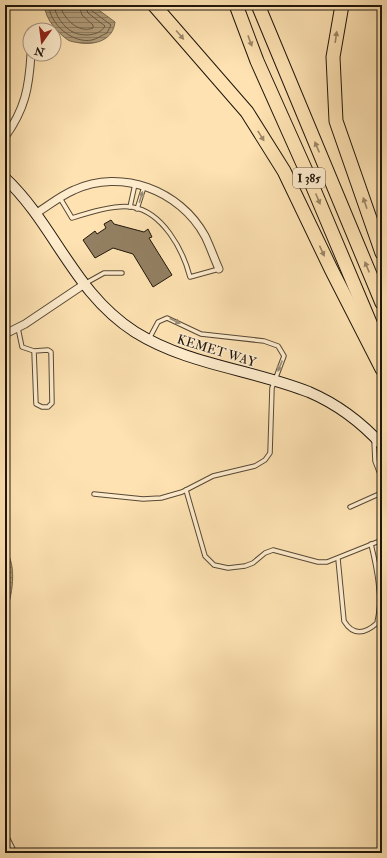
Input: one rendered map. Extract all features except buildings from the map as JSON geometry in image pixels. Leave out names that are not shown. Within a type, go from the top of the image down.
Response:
[{"type":"highway","points":[[154,5],[247,112],[284,171],[330,269],[382,369]]},
{"type":"highway","name":"I 385","points":[[236,5],[257,61],[307,173],[382,351]]},
{"type":"highway","name":"I 385","points":[[258,5],[382,303]]},
{"type":"highway","points":[[342,5],[333,57],[336,121],[382,253]]},
{"type":"street","points":[[5,137],[16,121],[24,102],[29,82],[30,62]]},
{"type":"street","name":"KEMET WAY","points":[[5,178],[15,187],[36,214],[83,285],[106,310],[134,331],[175,352],[204,363],[274,380],[309,392],[349,415],[382,445]]},
{"type":"street","points":[[36,214],[74,190],[104,182],[144,185],[159,191],[186,212],[204,235],[219,269]]},
{"type":"street","points":[[5,334],[18,328],[83,285]]},
{"type":"lane","points":[[130,207],[135,184]]},
{"type":"lane","points":[[137,209],[144,185]]},
{"type":"lane","points":[[60,198],[72,218],[93,211],[130,207],[137,209],[157,221],[176,240],[185,257],[190,277],[219,269]]},
{"type":"lane","points":[[83,285],[104,273],[122,273]]},
{"type":"lane","points":[[94,494],[143,499],[161,498],[186,490],[213,476],[255,466],[265,460],[270,453],[272,388],[284,356],[278,346],[264,341],[201,334],[167,318],[158,322],[149,340]]},
{"type":"lane","points":[[18,328],[22,347],[34,351],[48,350],[51,352],[52,403],[48,407],[42,407],[36,404],[34,351]]},
{"type":"lane","points":[[350,507],[378,494],[382,487],[382,479],[375,462],[374,437]]},
{"type":"lane","points":[[186,490],[205,556],[214,565],[228,568],[253,564],[265,553],[273,550],[318,562],[327,562],[338,559],[382,540]]},
{"type":"lane","points":[[338,559],[344,621],[348,628],[357,632],[369,630],[377,623],[380,604],[376,564],[371,544]]},
{"type":"lane","points":[[5,833],[15,853]]},
{"type":"water","points":[[45,5],[92,5],[115,22],[114,28],[107,37],[98,42],[80,43],[71,41],[62,35],[62,22],[50,22],[45,10]]},
{"type":"water","points":[[5,550],[9,556],[13,572],[12,591],[5,614]]}]
